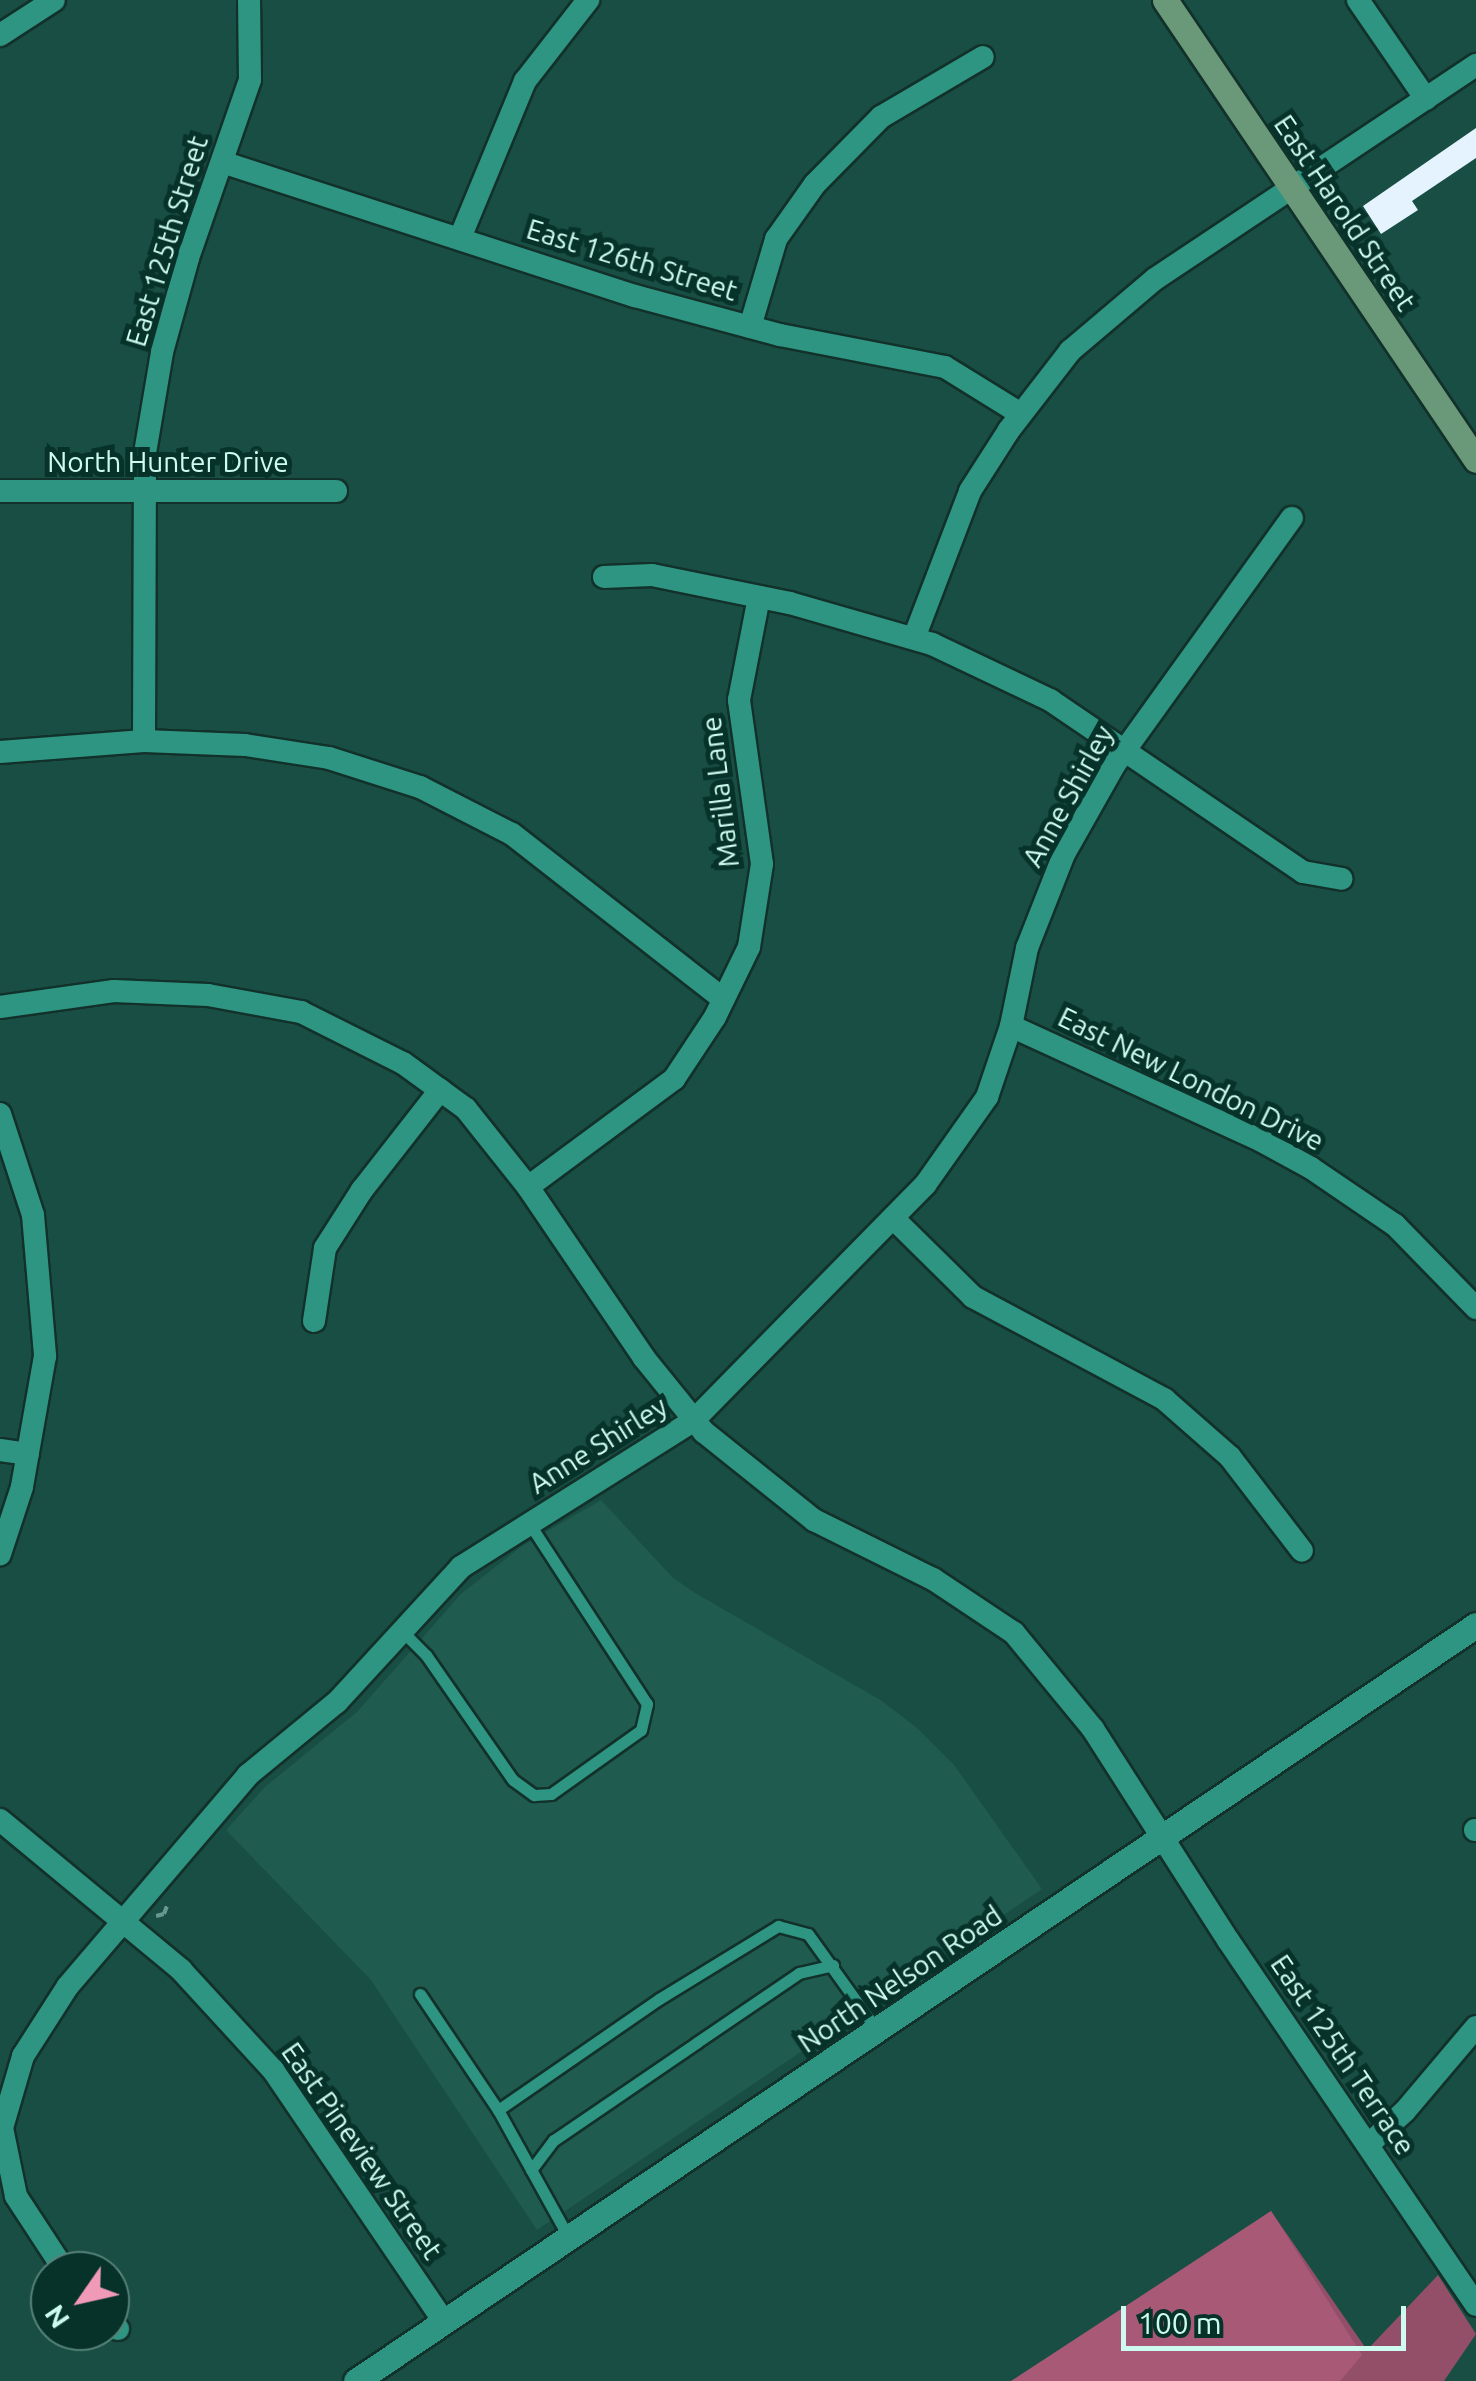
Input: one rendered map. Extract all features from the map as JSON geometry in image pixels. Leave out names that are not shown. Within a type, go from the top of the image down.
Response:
[{"type":"main road","name":"East Harold Street","points":[[1165,0],[1476,460]]},
{"type":"street","points":[[0,35],[54,0]]},
{"type":"street","name":"East 125th Street","points":[[144,741],[145,453],[162,352],[250,80],[248,0]]},
{"type":"street","points":[[460,238],[526,81],[588,0]]},
{"type":"street","points":[[1358,0],[1426,99]]},
{"type":"street","points":[[750,327],[776,239],[815,184],[881,117],[983,57]]},
{"type":"street","points":[[914,638],[970,491],[1021,414],[1070,351],[1155,280],[1476,65]]},
{"type":"street","name":"East 126th Street","points":[[222,162],[635,296],[750,327],[945,368],[1021,414]]},
{"type":"street","name":"North Hunter Drive","points":[[0,491],[336,491]]},
{"type":"street","name":"Anne Shirley","points":[[53,2251],[16,2196],[2,2128],[23,2056],[68,1986],[248,1775],[336,1702],[461,1567],[693,1420],[925,1185],[987,1097],[1011,1026],[1027,948],[1064,854],[1126,750],[1292,518]]},
{"type":"street","points":[[604,577],[652,575],[759,597],[914,638],[1050,700],[1303,872],[1341,879]]},
{"type":"street","name":"Marilla Lane","points":[[528,1187],[674,1079],[723,1000],[748,946],[762,864],[739,700],[759,597]]},
{"type":"street","points":[[0,752],[144,741],[245,744],[329,758],[420,787],[512,834],[723,1000]]},
{"type":"street","name":"East 125th Terrace","points":[[0,1007],[22,1000],[114,991],[208,995],[302,1012],[403,1063],[466,1109],[528,1187],[644,1358],[693,1420],[814,1520],[933,1579],[1014,1633],[1093,1729],[1476,2305]]},
{"type":"street","name":"East New London Drive","points":[[1011,1026],[1260,1140],[1337,1184],[1422,1249],[1476,1308]]},
{"type":"street","points":[[314,1321],[325,1248],[362,1190],[440,1090]]},
{"type":"street","points":[[0,1114],[33,1215],[45,1356],[28,1454],[0,1554]]},
{"type":"street","points":[[894,1218],[973,1297],[1164,1400],[1230,1457],[1302,1551]]},
{"type":"street","points":[[0,1450],[28,1454]]},
{"type":"street","name":"North Nelson Road","points":[[356,2381],[1476,1625]]},
{"type":"street","name":"East Pineview Street","points":[[0,1820],[133,1913],[273,2070],[444,2322]]},
{"type":"street","points":[[1368,2145],[1406,2110],[1476,2027]]},
{"type":"lane","points":[[403,1632],[426,1654],[513,1780],[534,1794],[551,1794],[641,1730],[647,1704],[529,1523]]},
{"type":"lane","points":[[498,2110],[778,1926],[808,1934],[834,1964],[878,2030]]},
{"type":"lane","points":[[531,2170],[554,2140],[799,1973],[834,1964]]},
{"type":"lane","points":[[420,1994],[498,2110],[569,2238]]},
{"type":"path","points":[[133,1913],[164,1914],[170,1898]]},
{"type":"shaded area","points":[[601,1500],[672,1577],[882,1701],[917,1728],[954,1765],[1042,1889],[537,2230],[371,1980],[226,1830],[266,1786],[357,1712],[461,1594],[522,1546]]},
{"type":"shaded area","points":[[1271,2211],[1367,2350],[1438,2275],[1476,2334],[1444,2381],[1039,2381]]},
{"type":"shaded area","points":[[1271,2211],[1362,2355],[1340,2381],[1011,2381]]},
{"type":"building","points":[[1476,128],[1476,158],[1412,201],[1418,210],[1381,234],[1363,206]]}]
